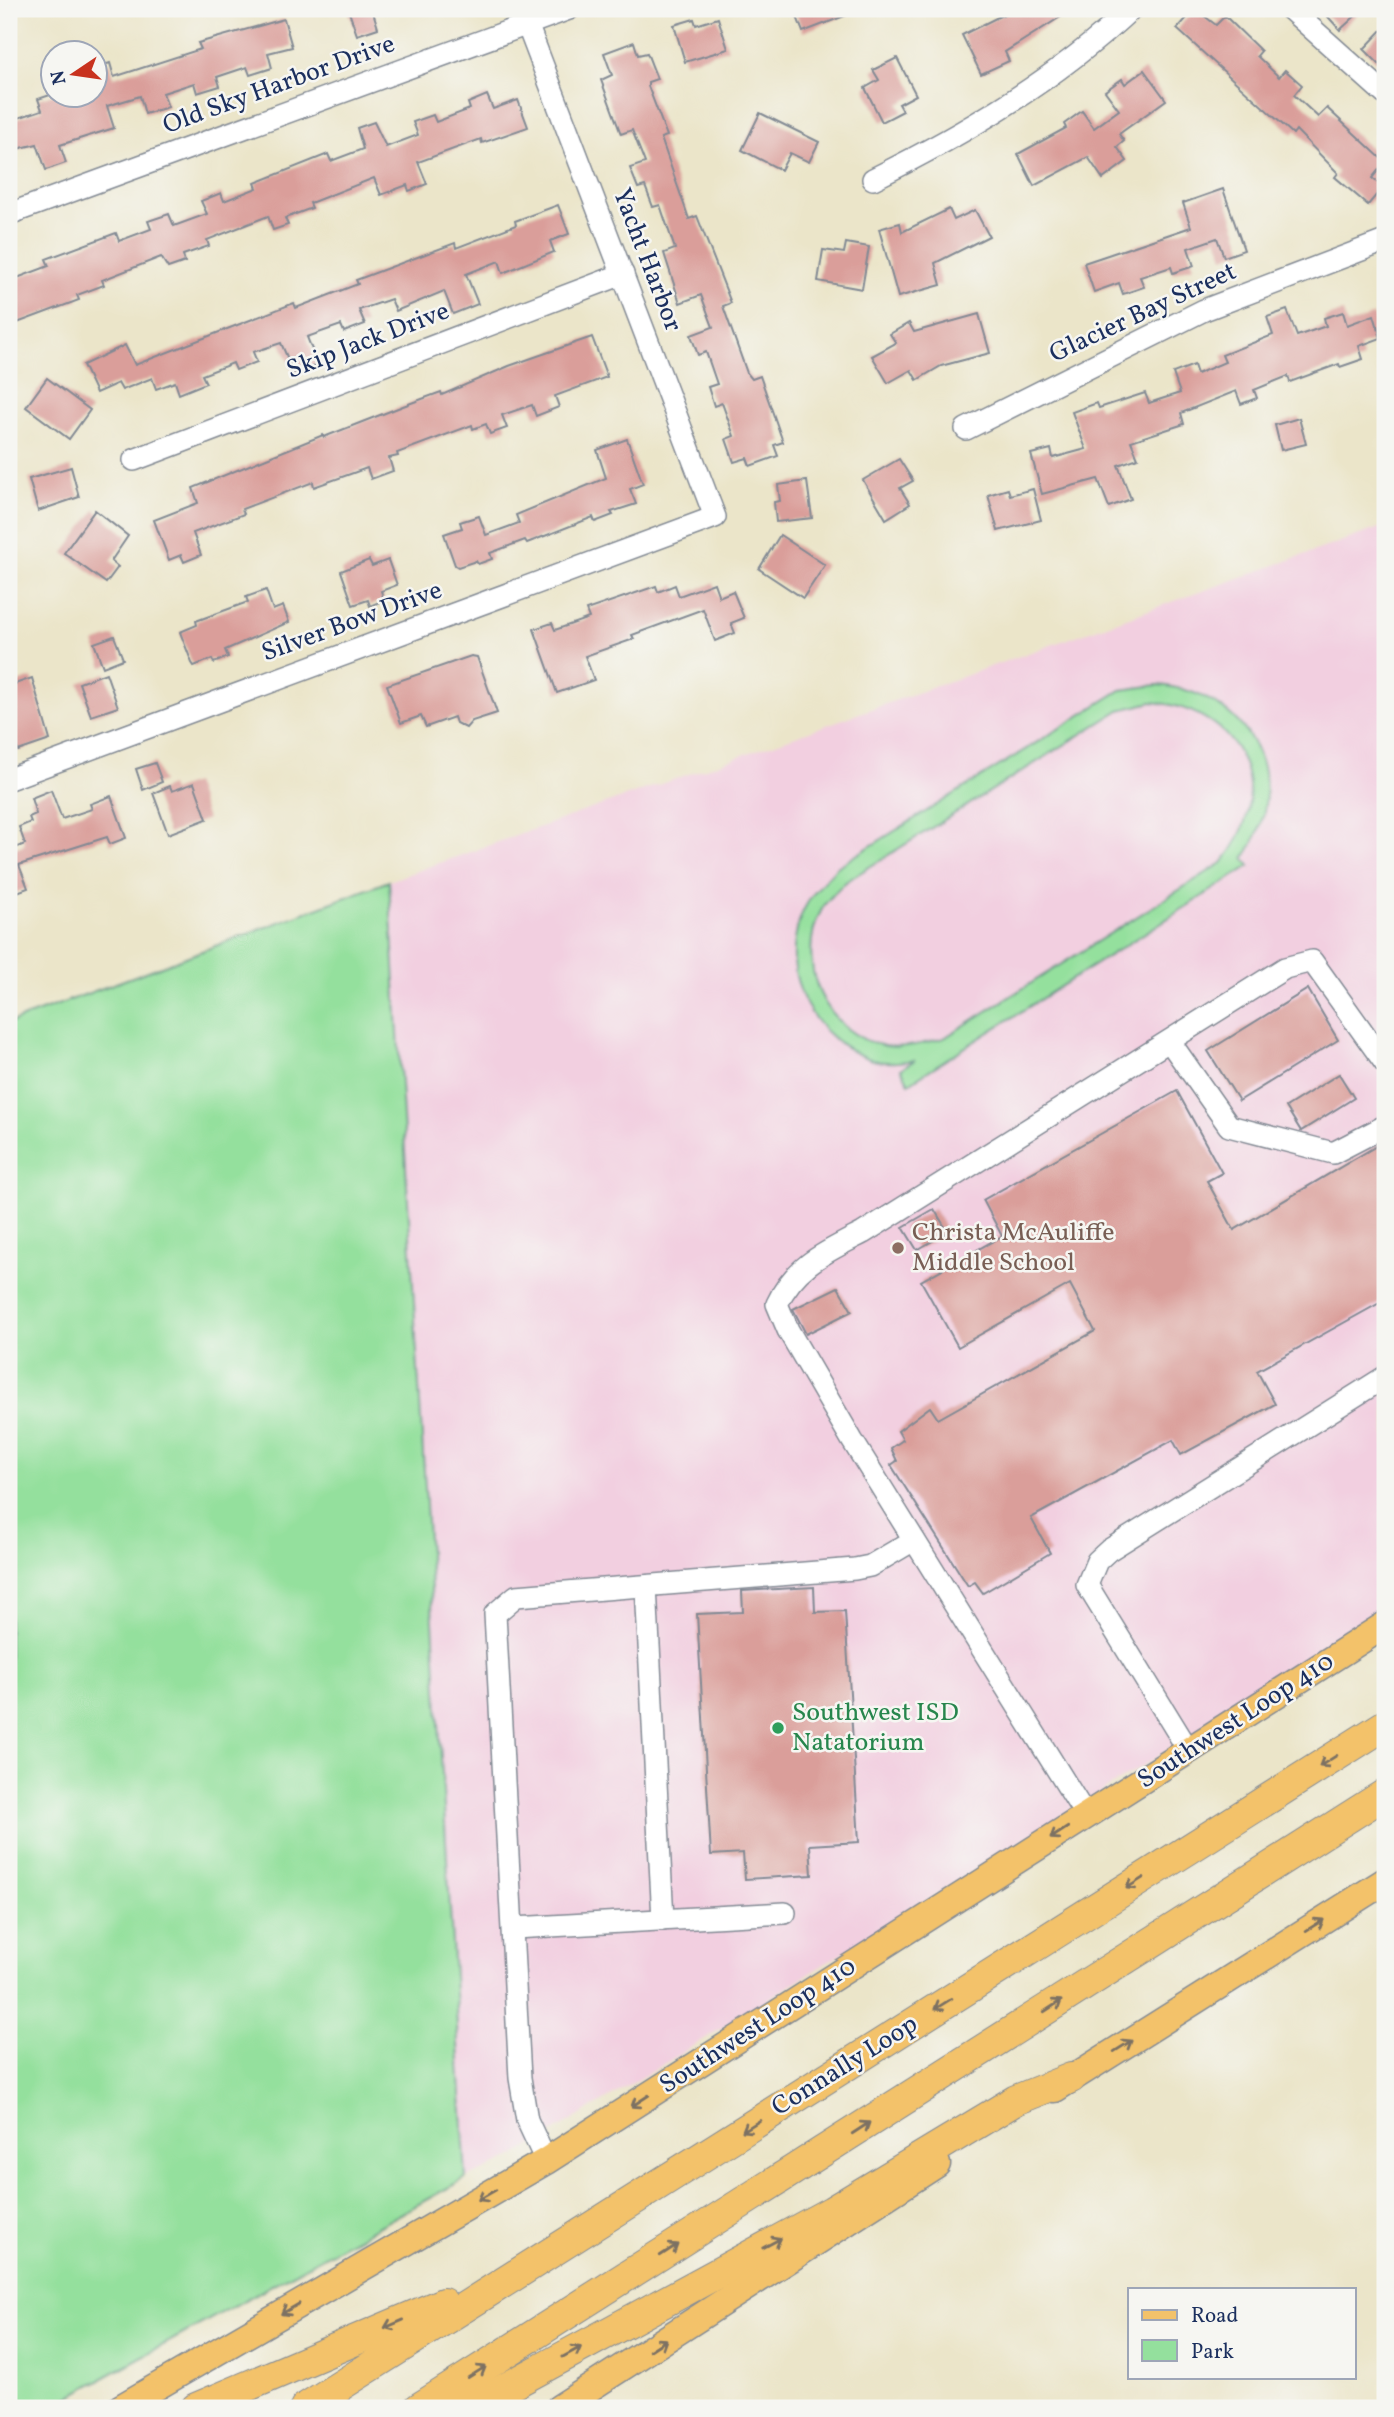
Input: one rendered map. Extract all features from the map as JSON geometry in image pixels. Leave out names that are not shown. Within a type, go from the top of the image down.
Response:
[{"type":"highway","name":"Connally Loop","points":[[305,2408],[1385,1725]]},
{"type":"highway","points":[[419,2408],[1385,1794]]},
{"type":"highway","points":[[469,2408],[832,2211],[1016,2100],[1071,2078]]},
{"type":"highway","points":[[196,2408],[524,2269]]},
{"type":"main road","name":"Southwest Loop 410","points":[[120,2408],[546,2161],[1385,1625]]},
{"type":"main road","points":[[559,2408],[1071,2078],[1385,1881]]},
{"type":"street","name":"Old Sky Harbor Drive","points":[[9,214],[569,9]]},
{"type":"street","points":[[873,179],[1012,104],[1102,36],[1131,9]]},
{"type":"street","points":[[1290,9],[1385,94]]},
{"type":"street","name":"Yacht Harbor","points":[[527,24],[715,517]]},
{"type":"street","name":"Glacier Bay Street","points":[[966,429],[1179,321],[1385,241]]},
{"type":"street","name":"Skip Jack Drive","points":[[134,460],[623,274]]},
{"type":"street","name":"Silver Bow Drive","points":[[9,779],[715,517]]},
{"type":"street","points":[[1086,1816],[852,1440],[777,1309],[788,1280],[824,1253],[863,1233],[1285,968],[1312,961],[1385,1063]]},
{"type":"street","points":[[1170,1041],[1229,1126],[1334,1153],[1385,1126]]},
{"type":"street","points":[[1189,1751],[1087,1585],[1097,1561],[1109,1550],[1385,1377]]},
{"type":"street","points":[[546,2161],[527,2120],[520,2078],[495,1614],[516,1596],[855,1569],[870,1566],[914,1540]]},
{"type":"street","points":[[646,1586],[663,1920]]},
{"type":"street","points":[[514,1928],[785,1913]]},
{"type":"shaded area","name":"Christa McAuliffe Middle School","points":[[1385,526],[1385,1615],[511,2158],[466,2178],[389,881]]},
{"type":"green space","points":[[1157,685],[1189,691],[1216,704],[1238,723],[1254,745],[1264,771],[1266,799],[1259,829],[1244,858],[1250,866],[909,1083],[901,1069],[915,1060],[873,1060],[852,1051],[834,1038],[818,1023],[807,1005],[798,985],[794,964],[800,919],[821,885],[837,867],[1121,690]],"holes":[[[1152,702],[1183,708],[1209,721],[1229,738],[1242,759],[1249,783],[1248,809],[1239,836],[1222,863],[944,1038],[922,1044],[885,1046],[864,1039],[846,1027],[831,1012],[813,973],[811,951],[814,930],[822,909],[847,881],[1120,710]]]},
{"type":"green space","points":[[389,881],[466,2178],[49,2408],[9,2408],[9,1023]]},
{"type":"building","points":[[348,9],[372,9],[378,28],[357,35]]},
{"type":"building","points":[[794,9],[860,9],[860,10],[803,32]]},
{"type":"building","points":[[1014,9],[1073,9],[1005,52],[1009,61],[981,74],[962,35]]},
{"type":"building","points":[[1195,9],[1216,25],[1225,16],[1261,51],[1257,56],[1279,77],[1285,70],[1302,85],[1294,95],[1318,117],[1327,108],[1385,162],[1372,178],[1383,187],[1368,205],[1335,177],[1338,173],[1296,130],[1293,134],[1177,29]]},
{"type":"building","points":[[1321,9],[1363,9],[1340,30]]},
{"type":"building","points":[[718,18],[728,49],[685,62],[674,25],[694,19],[696,25]]},
{"type":"building","points":[[284,19],[292,47],[268,53],[272,68],[250,75],[247,67],[217,77],[220,86],[197,93],[194,83],[163,93],[168,107],[145,114],[140,96],[108,106],[108,64],[114,77],[201,49],[198,43]]},
{"type":"building","points":[[1385,27],[1385,70],[1364,49]]},
{"type":"building","points":[[634,42],[638,55],[647,53],[657,79],[648,82],[648,86],[667,136],[661,138],[689,219],[697,216],[731,303],[723,306],[747,373],[752,379],[760,376],[783,442],[774,445],[778,456],[750,466],[747,458],[734,462],[726,439],[734,436],[722,403],[714,406],[708,387],[717,384],[706,352],[698,355],[691,335],[713,327],[701,295],[680,303],[664,253],[675,249],[660,205],[653,207],[645,186],[638,188],[630,168],[645,163],[632,130],[621,134],[601,80],[612,75],[604,53]]},
{"type":"building","points":[[897,58],[916,95],[899,104],[903,111],[882,122],[865,88],[879,80],[873,70]]},
{"type":"building","points":[[1144,70],[1166,100],[1119,134],[1124,141],[1117,147],[1127,161],[1103,179],[1088,157],[1034,186],[1018,154],[1066,128],[1064,124],[1082,111],[1094,128],[1119,110],[1105,91],[1122,79],[1125,84]]},
{"type":"building","points":[[487,95],[493,109],[518,100],[528,127],[482,143],[481,139],[418,162],[427,184],[409,191],[407,185],[381,195],[374,178],[310,203],[312,208],[285,218],[288,225],[273,230],[268,216],[207,240],[209,246],[183,255],[185,262],[168,268],[161,257],[102,280],[104,285],[77,295],[79,300],[9,326],[9,281],[49,266],[46,259],[116,233],[119,241],[151,229],[148,221],[169,214],[174,226],[207,214],[201,201],[221,193],[224,201],[257,188],[255,183],[328,154],[331,161],[363,149],[357,128],[374,122],[386,147],[418,135],[413,122],[433,115],[436,122],[470,109],[468,103]]},
{"type":"building","points":[[41,108],[108,108],[114,128],[60,145],[66,163],[46,170],[37,144],[9,151],[9,121],[42,110]]},
{"type":"building","points":[[760,113],[819,142],[809,162],[790,153],[781,170],[742,150]]},
{"type":"building","points":[[1223,189],[1244,250],[1224,257],[1217,238],[1188,248],[1194,266],[1173,273],[1171,267],[1140,277],[1144,287],[1123,294],[1119,283],[1094,292],[1084,263],[1191,227],[1183,203]]},
{"type":"building","points":[[558,205],[569,234],[550,241],[554,252],[503,273],[499,261],[466,274],[478,304],[453,314],[444,291],[396,311],[391,299],[359,310],[365,324],[344,332],[341,325],[307,337],[318,365],[294,373],[281,343],[253,352],[257,362],[236,370],[233,363],[202,375],[206,383],[179,394],[175,382],[156,389],[152,378],[122,390],[118,383],[96,393],[83,365],[125,345],[135,365],[294,303],[296,308],[358,284],[356,280],[455,243],[456,248],[516,225],[515,221]]},
{"type":"building","points":[[949,209],[954,220],[975,210],[989,236],[935,263],[941,285],[898,297],[879,229],[900,223],[902,232]]},
{"type":"building","points":[[846,243],[869,247],[862,289],[818,281],[823,250],[844,253]]},
{"type":"building","points":[[1287,310],[1297,336],[1326,326],[1324,318],[1343,312],[1347,325],[1374,315],[1381,338],[1359,346],[1363,359],[1340,367],[1339,364],[1290,382],[1288,376],[1254,390],[1257,398],[1241,404],[1236,391],[1181,413],[1184,424],[1131,441],[1138,458],[1118,465],[1131,499],[1109,507],[1098,479],[1042,494],[1031,454],[1051,449],[1053,458],[1086,449],[1072,412],[1097,403],[1099,408],[1145,393],[1149,403],[1180,393],[1173,373],[1194,365],[1197,374],[1225,362],[1222,355],[1273,335],[1267,317]]},
{"type":"building","points":[[979,314],[990,353],[941,366],[917,380],[911,370],[888,383],[872,356],[896,343],[890,334],[909,323],[914,332]]},
{"type":"building","points":[[592,337],[607,377],[555,396],[559,407],[536,416],[532,405],[502,415],[507,428],[490,434],[486,424],[473,429],[472,425],[397,453],[398,456],[389,458],[393,471],[371,479],[367,468],[314,487],[313,482],[242,509],[244,514],[193,533],[201,555],[184,562],[181,555],[169,560],[154,520],[198,503],[193,488],[323,435],[324,437],[441,392],[442,395],[509,366]]},
{"type":"building","points":[[47,378],[90,410],[69,439],[26,407]]},
{"type":"building","points":[[1299,418],[1306,444],[1281,450],[1275,425]]},
{"type":"building","points":[[627,439],[643,484],[630,489],[636,504],[611,512],[613,515],[595,522],[593,517],[527,543],[525,540],[490,553],[492,559],[478,564],[476,561],[458,567],[455,565],[444,534],[462,528],[460,522],[479,516],[486,535],[519,523],[516,515],[606,478],[597,450]]},
{"type":"building","points":[[899,459],[913,481],[900,488],[910,504],[886,519],[863,480]]},
{"type":"building","points":[[71,467],[79,497],[38,511],[29,479]]},
{"type":"building","points":[[807,481],[812,518],[776,522],[774,502],[780,501],[778,485]]},
{"type":"building","points":[[1008,489],[1010,495],[1033,489],[1041,520],[998,531],[988,495]]},
{"type":"building","points":[[95,510],[128,536],[111,561],[118,567],[106,583],[64,553]]},
{"type":"building","points":[[780,535],[825,565],[803,598],[759,569]]},
{"type":"building","points":[[369,560],[372,566],[388,560],[397,585],[381,591],[384,600],[370,606],[368,600],[353,605],[341,571]]},
{"type":"building","points":[[714,583],[719,597],[733,591],[744,618],[731,623],[735,633],[715,641],[703,609],[632,635],[634,639],[585,656],[594,680],[557,693],[534,629],[552,623],[555,630],[589,618],[586,610],[656,586],[658,592],[675,585],[679,596]]},
{"type":"building","points":[[266,590],[273,610],[283,606],[289,622],[225,650],[228,657],[214,663],[212,659],[194,666],[180,632],[197,625],[196,621],[248,602],[246,597]]},
{"type":"building","points":[[114,636],[123,659],[103,667],[94,643]]},
{"type":"building","points":[[471,656],[477,657],[497,713],[472,721],[466,728],[456,723],[454,717],[426,727],[421,716],[401,723],[387,685]]},
{"type":"building","points":[[106,673],[118,707],[91,716],[79,683]]},
{"type":"building","points":[[32,678],[50,740],[18,751],[9,726],[9,686]]},
{"type":"building","points":[[155,763],[162,782],[143,790],[136,769]]},
{"type":"building","points":[[194,783],[207,819],[168,834],[153,793],[170,786],[172,791]]},
{"type":"building","points":[[51,790],[62,819],[92,809],[90,804],[111,796],[126,838],[110,844],[107,837],[19,865],[28,888],[9,895],[9,841],[13,849],[25,844],[19,827],[31,822],[29,817],[36,814],[31,798]]},
{"type":"building","points":[[1308,989],[1338,1040],[1239,1101],[1208,1051]]},
{"type":"building","points":[[1339,1074],[1354,1098],[1301,1131],[1286,1107]]},
{"type":"building","points":[[1177,1091],[1222,1173],[1207,1181],[1234,1230],[1385,1141],[1385,1300],[1257,1371],[1275,1404],[1181,1455],[1173,1440],[1031,1518],[1050,1553],[983,1593],[975,1582],[968,1586],[891,1465],[897,1461],[891,1448],[903,1440],[898,1431],[930,1407],[938,1419],[1095,1331],[1070,1284],[958,1347],[921,1281],[1002,1236],[983,1200]]},
{"type":"building","points":[[934,1209],[948,1232],[917,1250],[903,1227]]},
{"type":"building","points":[[838,1287],[852,1311],[806,1334],[793,1309]]},
{"type":"building","name":"Southwest ISD Natatorium","points":[[814,1587],[815,1612],[845,1611],[859,1842],[810,1845],[812,1875],[745,1879],[743,1853],[711,1855],[697,1614],[743,1612],[742,1591]]},
{"type":"place","name":"Christa McAuliffe Middle School","points":[[898,1248]]},
{"type":"place","name":"Southwest ISD Natatorium","points":[[778,1728]]}]
